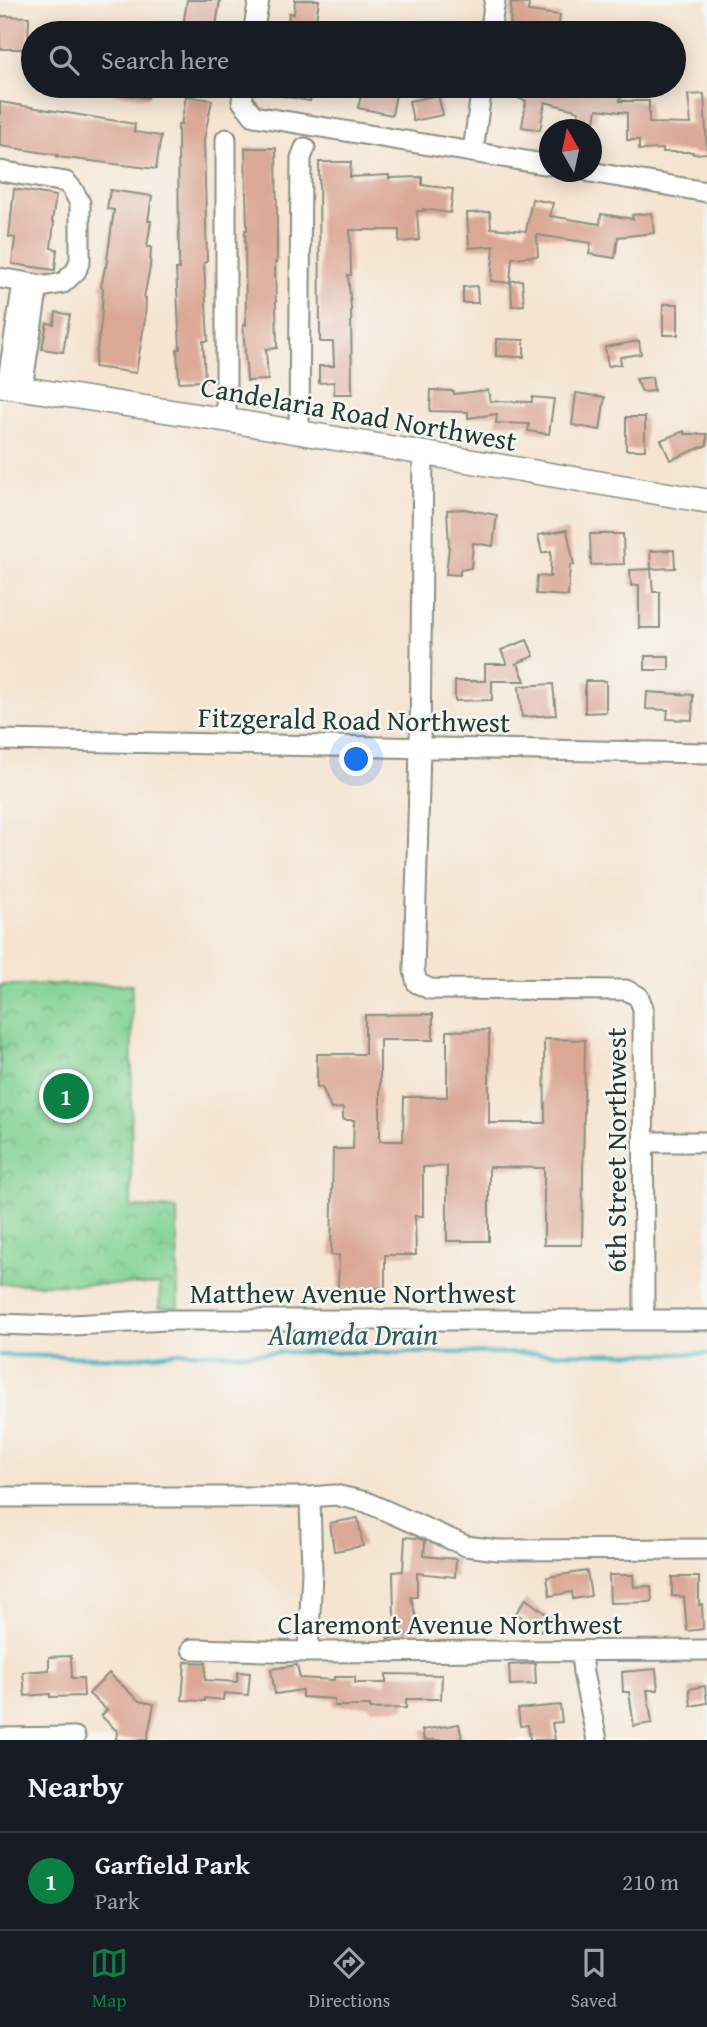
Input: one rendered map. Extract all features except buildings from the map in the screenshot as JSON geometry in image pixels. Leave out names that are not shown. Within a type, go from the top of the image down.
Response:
[{"type":"main road","name":"Candelaria Road Northwest","points":[[9,387],[707,501]]},
{"type":"street","points":[[255,21],[258,0]]},
{"type":"street","points":[[492,21],[495,0]]},
{"type":"street","points":[[242,98],[254,116],[539,162]]},
{"type":"street","points":[[472,151],[480,98]]},
{"type":"street","points":[[226,139],[226,421]]},
{"type":"street","points":[[299,433],[301,158],[305,148]]},
{"type":"street","points":[[0,171],[66,183],[80,203],[80,260],[76,271],[63,283],[47,286],[0,278]]},
{"type":"street","points":[[602,174],[707,192]]},
{"type":"street","points":[[9,387],[31,284]]},
{"type":"street","points":[[420,748],[423,454]]},
{"type":"street","name":"Fitzgerald Road Northwest","points":[[0,740],[707,753]]},
{"type":"street","name":"6th Street Northwest","points":[[420,748],[414,970],[417,983],[430,989],[625,990],[638,996],[643,1009],[644,1306]]},
{"type":"street","points":[[644,1142],[707,1142]]},
{"type":"street","name":"Matthew Avenue Northwest","points":[[0,1324],[52,1326],[167,1320],[707,1320]]},
{"type":"street","points":[[0,1497],[335,1495],[366,1502],[466,1546],[499,1550],[707,1549]]},
{"type":"street","points":[[308,1652],[312,1573],[310,1497]]},
{"type":"street","name":"Claremont Avenue Northwest","points":[[192,1649],[308,1652],[707,1650]]},
{"type":"street","points":[[581,1651],[597,1740]]},
{"type":"street","points":[[0,1738],[75,1737]]},
{"type":"green space","points":[[132,984],[131,1207],[177,1209],[178,1308],[159,1308],[160,1285],[0,1284],[0,985]]},
{"type":"waterway","name":"Alameda Drain","points":[[0,1355],[131,1358],[180,1352],[707,1354]]},
{"type":"place","name":"Garfield Park","points":[[66,1096]]}]
